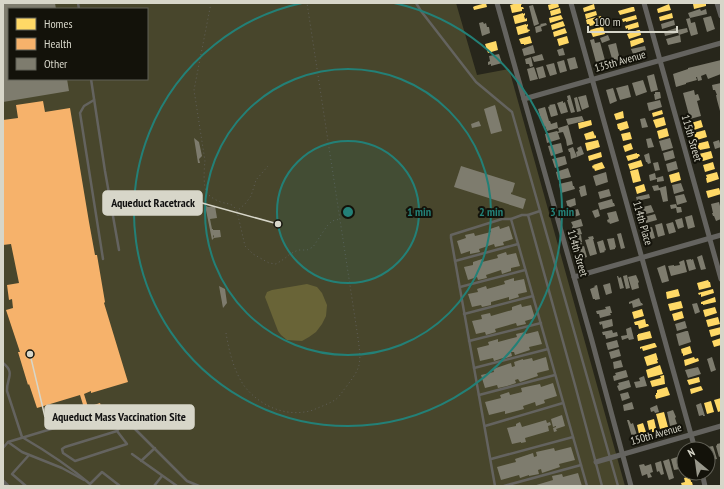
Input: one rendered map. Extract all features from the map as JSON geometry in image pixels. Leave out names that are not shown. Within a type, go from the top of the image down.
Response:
[{"type":"street","name":"114th Street","points":[[497,3],[631,486]]},
{"type":"street","name":"114th Place","points":[[570,3],[693,441]]},
{"type":"street","name":"115th Street","points":[[644,3],[721,279]]},
{"type":"street","points":[[717,3],[721,16]]},
{"type":"street","name":"135th Avenue","points":[[524,99],[721,43]]},
{"type":"street","points":[[574,277],[721,235]]},
{"type":"street","name":"150th Avenue","points":[[596,462],[721,426]]},
{"type":"street","points":[[3,482],[7,486]]},
{"type":"lane","points":[[416,3],[476,82],[512,112],[618,486]]},
{"type":"lane","points":[[91,80],[119,250]]},
{"type":"lane","points":[[94,100],[84,106],[80,113],[103,259]]},
{"type":"lane","points":[[495,486],[451,234],[502,219],[511,220],[522,215],[528,215],[540,211]]},
{"type":"lane","points":[[528,215],[602,486]]},
{"type":"lane","points":[[511,220],[587,486]]},
{"type":"lane","points":[[455,260],[518,244]]},
{"type":"lane","points":[[460,287],[526,270]]},
{"type":"lane","points":[[464,314],[533,296]]},
{"type":"lane","points":[[469,341],[541,323]]},
{"type":"lane","points":[[474,368],[548,349]]},
{"type":"lane","points":[[3,363],[10,371],[7,391],[22,437],[68,466],[91,485]]},
{"type":"lane","points":[[479,396],[556,375]]},
{"type":"lane","points":[[485,426],[563,403]]},
{"type":"lane","points":[[104,412],[111,411],[120,414],[187,481],[199,486]]},
{"type":"lane","points":[[116,431],[127,444],[75,461],[63,453],[62,449],[65,447],[116,431],[125,419]]},
{"type":"lane","points":[[3,448],[8,442],[71,423]]},
{"type":"lane","points":[[491,459],[573,437]]},
{"type":"lane","points":[[8,442],[22,452],[62,468],[91,485]]},
{"type":"lane","points":[[141,461],[154,448]]},
{"type":"lane","points":[[132,454],[177,486]]},
{"type":"lane","points":[[26,486],[12,474],[29,455]]},
{"type":"lane","points":[[504,486],[581,465]]},
{"type":"lane","points":[[91,485],[102,472],[120,486]]},
{"type":"lane","points":[[154,486],[162,476]]},
{"type":"lane","points":[[169,486],[172,482]]},
{"type":"path","points":[[210,3],[194,90],[205,161],[204,180],[207,193],[221,202],[234,206],[237,211],[245,246],[253,254],[269,263],[276,264],[298,250],[307,250],[313,247],[327,226],[332,221],[340,219]]},
{"type":"path","points":[[226,333],[232,359],[245,386],[266,405],[279,410],[294,413],[307,412],[336,400],[350,382],[359,366],[360,351],[307,3]]},
{"type":"path","points":[[237,211],[251,196],[256,180],[268,166]]},
{"type":"shaded area","points":[[3,3],[456,3],[477,75],[509,69],[625,486],[3,486]]},
{"type":"shaded area","points":[[307,284],[317,287],[322,293],[327,305],[326,316],[316,332],[309,337],[302,341],[287,340],[278,331],[265,297],[267,292],[272,290]]},
{"type":"building: Homes","points":[[486,3],[487,7],[474,10],[473,7]]},
{"type":"building: Homes","points":[[522,3],[521,7],[524,9],[522,9],[522,11],[512,13],[510,5]]},
{"type":"building: Homes","points":[[558,3],[559,7],[549,10],[548,5]]},
{"type":"building: Homes","points":[[706,3],[706,6],[694,9],[693,4]]},
{"type":"building: Homes","points":[[594,4],[595,9],[584,12],[583,8]]},
{"type":"building: Homes","points":[[669,4],[671,10],[658,13],[657,9]]},
{"type":"building: Homes","points":[[634,7],[635,11],[620,15],[618,11]]},
{"type":"building: Homes","points":[[560,8],[561,13],[551,16],[550,11]]},
{"type":"building: Homes","points":[[596,11],[597,15],[586,19],[585,14]]},
{"type":"building: Homes","points":[[525,13],[524,16],[525,19],[527,18],[527,21],[515,24],[513,16]]},
{"type":"building: Homes","points":[[672,13],[673,18],[660,21],[659,17]]},
{"type":"building: Homes","points":[[561,15],[563,19],[550,23],[549,18]]},
{"type":"building: Homes","points":[[636,15],[637,19],[623,22],[622,19]]},
{"type":"building: Homes","points":[[601,16],[603,23],[590,26],[587,24],[586,20]]},
{"type":"building: Homes","points":[[563,21],[565,26],[552,30],[551,25]]},
{"type":"building: Homes","points":[[638,22],[639,27],[628,30],[628,28],[626,29],[625,26]]},
{"type":"building: Homes","points":[[528,24],[527,27],[530,31],[518,35],[516,27]]},
{"type":"building: Homes","points":[[603,26],[605,34],[593,37],[590,30]]},
{"type":"building: Homes","points":[[565,28],[567,33],[554,37],[553,32]]},
{"type":"building: Homes","points":[[640,30],[641,35],[629,39],[627,34]]},
{"type":"building: Homes","points":[[530,36],[532,43],[524,45],[521,44],[519,39]]},
{"type":"building: Homes","points":[[567,36],[569,43],[559,46],[557,39]]},
{"type":"building: Homes","points":[[643,38],[644,42],[631,47],[630,41]]},
{"type":"building: Homes","points":[[496,41],[498,50],[488,53],[485,44]]},
{"type":"building: Homes","points":[[662,110],[663,114],[653,117],[652,113]]},
{"type":"building: Homes","points":[[623,111],[624,118],[616,120],[614,114]]},
{"type":"building: Homes","points":[[664,117],[666,125],[656,128],[653,120]]},
{"type":"building: Homes","points":[[591,120],[592,125],[579,129],[578,123]]},
{"type":"building: Homes","points":[[701,120],[703,127],[694,130],[694,128],[692,129],[691,123]]},
{"type":"building: Homes","points":[[627,121],[629,128],[620,131],[617,124]]},
{"type":"building: Homes","points":[[667,128],[669,136],[659,139],[657,131]]},
{"type":"building: Homes","points":[[705,130],[707,137],[697,140],[695,139],[694,133]]},
{"type":"building: Homes","points":[[593,131],[596,138],[586,140],[584,134]]},
{"type":"building: Homes","points":[[630,132],[632,139],[623,141],[621,134]]},
{"type":"building: Homes","points":[[598,140],[600,147],[587,151],[585,143]]},
{"type":"building: Homes","points":[[708,141],[710,148],[698,150],[696,144]]},
{"type":"building: Homes","points":[[631,143],[633,149],[625,152],[623,146]]},
{"type":"building: Homes","points":[[711,151],[713,158],[703,161],[701,160],[699,154]]},
{"type":"building: Homes","points":[[601,152],[602,157],[589,161],[588,156]]},
{"type":"building: Homes","points":[[637,153],[640,156],[638,158],[628,161],[626,156]]},
{"type":"building: Homes","points":[[641,160],[643,166],[630,170],[628,164]]},
{"type":"building: Homes","points":[[602,162],[605,168],[595,171],[594,168],[593,169],[593,165]]},
{"type":"building: Homes","points":[[713,162],[715,169],[705,172],[703,165]]},
{"type":"building: Homes","points":[[638,169],[641,181],[633,183],[630,171]]},
{"type":"building: Homes","points":[[679,172],[681,180],[671,183],[669,175]]},
{"type":"building: Homes","points":[[717,172],[719,179],[707,183],[706,175]]},
{"type":"building: Homes","points":[[644,184],[646,191],[637,194],[635,187]]},
{"type":"building: Homes","points":[[719,188],[721,194],[708,198],[706,191]]},
{"type":"building: Homes","points":[[708,280],[711,287],[699,290],[697,283]]},
{"type":"building: Homes","points":[[678,289],[680,296],[667,299],[666,292]]},
{"type":"building: Homes","points":[[713,289],[714,293],[701,297],[701,294],[699,295],[698,293]]},
{"type":"building: Homes","points":[[715,297],[716,302],[703,305],[701,304],[701,302]]},
{"type":"building: Homes","points":[[681,301],[683,308],[670,311],[668,304]]},
{"type":"building: Homes","points":[[715,307],[717,313],[705,317],[703,310]]},
{"type":"building: Homes","points":[[642,309],[644,316],[634,319],[632,312]]},
{"type":"building: Homes","points":[[682,311],[684,318],[674,321],[672,314]]},
{"type":"building: Homes","points":[[718,317],[720,324],[708,327],[706,320]]},
{"type":"building: Homes","points":[[645,319],[646,324],[649,326],[639,329],[638,325],[635,325],[634,322]]},
{"type":"building: Homes","points":[[721,327],[721,334],[711,337],[709,330]]},
{"type":"building: Homes","points":[[650,331],[652,338],[638,341],[638,334]]},
{"type":"building: Homes","points":[[721,338],[721,345],[714,347],[712,341]]},
{"type":"building: Homes","points":[[655,343],[657,347],[643,351],[642,348],[640,349],[640,347]]},
{"type":"building: Homes","points":[[690,346],[692,353],[683,356],[681,349]]},
{"type":"building: Homes","points":[[656,353],[658,363],[647,366],[644,357]]},
{"type":"building: Homes","points":[[694,357],[695,359],[698,358],[699,361],[685,366],[684,360]]},
{"type":"building: Homes","points":[[660,365],[663,374],[648,378],[646,370]]},
{"type":"building: Homes","points":[[664,375],[665,384],[652,387],[650,381],[661,378],[660,376]]},
{"type":"building: Homes","points":[[699,377],[700,382],[689,385],[687,380]]},
{"type":"building: Homes","points":[[701,386],[703,390],[691,394],[690,389]]},
{"type":"building: Homes","points":[[667,387],[670,395],[656,399],[655,395],[657,390]]},
{"type":"building: Homes","points":[[721,398],[721,411],[718,412],[714,400]]},
{"type":"building: Homes","points":[[711,401],[714,412],[707,414],[704,403]]},
{"type":"building: Homes","points":[[664,412],[668,427],[660,429],[656,414]]},
{"type":"building: Homes","points":[[654,419],[656,428],[654,429],[655,432],[652,432],[652,429],[649,430],[647,421]]},
{"type":"building: Homes","points":[[643,423],[646,432],[639,434],[637,425]]},
{"type":"building: Homes","points":[[691,481],[693,486],[682,486],[681,483]]},
{"type":"building: Health","points":[[43,101],[45,112],[70,108],[95,255],[97,255],[104,303],[128,382],[84,394],[88,407],[100,403],[105,417],[72,427],[68,413],[84,408],[80,395],[37,408],[29,384],[28,385],[18,352],[20,352],[6,310],[13,308],[12,299],[9,300],[7,285],[19,283],[11,244],[3,245],[3,120],[18,118],[16,105]]},
{"type":"building: Other","points":[[3,3],[55,3],[56,8],[8,8],[8,80],[67,80],[69,91],[3,102]]},
{"type":"building: Other","points":[[533,5],[539,24],[534,26],[529,6]]},
{"type":"building: Other","points":[[700,9],[701,11],[706,9],[707,14],[690,18],[688,13]]},
{"type":"building: Other","points":[[711,16],[715,29],[707,32],[703,18]]},
{"type":"building: Other","points":[[690,18],[691,23],[695,22],[698,34],[691,36],[686,19]]},
{"type":"building: Other","points":[[674,20],[675,25],[662,29],[661,24]]},
{"type":"building: Other","points":[[483,22],[484,24],[486,23],[487,27],[489,27],[490,33],[482,36],[479,23]]},
{"type":"building: Other","points":[[546,23],[547,25],[541,27],[542,31],[536,33],[535,27]]},
{"type":"building: Other","points":[[676,28],[677,33],[665,36],[664,32]]},
{"type":"building: Other","points":[[687,28],[688,32],[679,35],[677,30]]},
{"type":"building: Other","points":[[608,35],[610,40],[602,43],[600,38]]},
{"type":"building: Other","points":[[680,35],[681,42],[668,45],[666,39]]},
{"type":"building: Other","points":[[594,39],[595,43],[600,42],[606,64],[597,66],[590,40]]},
{"type":"building: Other","points":[[616,43],[620,60],[613,62],[608,45]]},
{"type":"building: Other","points":[[533,45],[535,53],[524,56],[522,49]]},
{"type":"building: Other","points":[[645,46],[646,50],[633,54],[631,49]]},
{"type":"building: Other","points":[[563,48],[565,55],[559,56],[557,50]]},
{"type":"building: Other","points":[[499,54],[502,63],[491,66],[491,64],[488,65],[488,62],[490,61],[489,56]]},
{"type":"building: Other","points":[[542,54],[544,60],[534,62],[532,57]]},
{"type":"building: Other","points":[[531,57],[533,66],[530,67],[529,64],[526,64],[525,59]]},
{"type":"building: Other","points":[[575,57],[578,68],[570,70],[567,59]]},
{"type":"building: Other","points":[[564,60],[567,71],[560,73],[557,62]]},
{"type":"building: Other","points":[[721,60],[721,74],[708,79],[706,74],[701,76],[702,80],[698,81],[696,77],[697,80],[676,87],[673,74],[688,68]]},
{"type":"building: Other","points":[[554,63],[557,74],[550,76],[546,65]]},
{"type":"building: Other","points":[[543,66],[546,77],[539,79],[536,68]]},
{"type":"building: Other","points":[[534,67],[538,79],[530,81],[527,69]]},
{"type":"building: Other","points":[[654,74],[658,90],[651,92],[647,76]]},
{"type":"building: Other","points":[[643,80],[647,92],[636,96],[632,83]]},
{"type":"building: Other","points":[[721,83],[720,111],[717,95],[715,90],[713,90],[712,85]]},
{"type":"building: Other","points":[[628,85],[631,97],[620,100],[616,88]]},
{"type":"building: Other","points":[[613,88],[617,101],[610,104],[606,90]]},
{"type":"building: Other","points":[[694,90],[695,95],[698,94],[700,100],[697,101],[701,116],[690,119],[683,93]]},
{"type":"building: Other","points":[[655,92],[660,92],[661,98],[655,100]]},
{"type":"building: Other","points":[[570,95],[575,112],[571,113],[567,100],[567,96]]},
{"type":"building: Other","points":[[586,95],[589,107],[582,110],[578,97]]},
{"type":"building: Other","points":[[577,97],[581,111],[577,112],[574,98]]},
{"type":"building: Other","points":[[660,100],[662,107],[649,111],[647,103]]},
{"type":"building: Other","points":[[563,101],[563,103],[565,102],[568,112],[561,114],[557,103]]},
{"type":"building: Other","points":[[555,104],[558,115],[551,117],[548,107],[550,106],[549,105]]},
{"type":"building: Other","points":[[495,105],[502,131],[491,134],[484,109]]},
{"type":"building: Other","points":[[545,107],[549,121],[551,124],[557,122],[558,128],[547,131],[545,126],[543,126],[538,109]]},
{"type":"building: Other","points":[[582,116],[584,121],[568,125],[566,119]]},
{"type":"building: Other","points":[[645,118],[648,127],[642,128],[640,119]]},
{"type":"building: Other","points":[[479,121],[481,126],[472,128],[471,124]]},
{"type":"building: Other","points":[[568,125],[573,144],[567,146],[563,132],[558,133],[560,139],[547,143],[545,134],[558,132],[558,128]]},
{"type":"building: Other","points":[[194,138],[199,142],[202,156],[199,159],[200,163],[198,163]]},
{"type":"building: Other","points":[[651,138],[654,147],[648,148],[646,139]]},
{"type":"building: Other","points":[[670,138],[673,148],[662,151],[659,141]]},
{"type":"building: Other","points":[[719,140],[721,147],[715,149],[713,142]]},
{"type":"building: Other","points":[[561,143],[563,152],[551,156],[548,146]]},
{"type":"building: Other","points":[[581,146],[584,154],[577,157],[577,148]]},
{"type":"building: Other","points":[[573,147],[577,157],[571,159],[568,149]]},
{"type":"building: Other","points":[[673,150],[675,158],[665,161],[663,153]]},
{"type":"building: Other","points":[[649,153],[651,163],[648,164],[644,155]]},
{"type":"building: Other","points":[[565,156],[567,164],[555,168],[552,159]]},
{"type":"building: Other","points":[[676,161],[678,169],[668,172],[666,164]]},
{"type":"building: Other","points":[[658,162],[660,170],[655,171],[653,163]]},
{"type":"building: Other","points":[[461,166],[515,183],[511,194],[526,199],[523,209],[454,187]]},
{"type":"building: Other","points":[[568,168],[571,177],[558,180],[556,172]]},
{"type":"building: Other","points":[[606,172],[608,182],[596,186],[593,176]]},
{"type":"building: Other","points":[[655,173],[656,178],[663,176],[664,181],[657,182],[657,179],[650,181],[649,175]]},
{"type":"building: Other","points":[[572,181],[575,189],[561,193],[559,184]]},
{"type":"building: Other","points":[[681,183],[684,191],[674,194],[672,185]]},
{"type":"building: Other","points":[[585,185],[587,195],[581,197],[579,187]]},
{"type":"building: Other","points":[[658,185],[659,188],[666,186],[668,201],[663,202],[660,190],[654,191],[652,186]]},
{"type":"building: Other","points":[[609,189],[611,196],[600,199],[598,192]]},
{"type":"building: Other","points":[[649,194],[650,198],[637,201],[636,197]]},
{"type":"building: Other","points":[[684,194],[687,202],[677,205],[675,196]]},
{"type":"building: Other","points":[[575,198],[576,205],[568,208],[566,201]]},
{"type":"building: Other","points":[[612,199],[615,206],[600,210],[598,203]]},
{"type":"building: Other","points":[[719,202],[721,219],[716,221],[712,213],[711,204]]},
{"type":"building: Other","points":[[676,204],[677,207],[681,207],[682,212],[677,213],[676,208],[671,209],[670,205]]},
{"type":"building: Other","points":[[205,205],[208,207],[215,206],[217,218],[210,219],[212,229],[220,230],[221,237],[214,238],[212,240]]},
{"type":"building: Other","points":[[651,205],[654,212],[642,215],[639,208]]},
{"type":"building: Other","points":[[578,209],[580,215],[571,218],[570,216],[569,217],[567,212]]},
{"type":"building: Other","points":[[598,209],[600,216],[595,218],[592,211]]},
{"type":"building: Other","points":[[616,211],[619,221],[610,224],[609,222],[608,223],[607,220],[609,219],[607,213]]},
{"type":"building: Other","points":[[655,214],[657,220],[646,223],[644,217]]},
{"type":"building: Other","points":[[692,215],[695,227],[688,229],[685,217]]},
{"type":"building: Other","points":[[682,218],[684,227],[678,229],[675,220]]},
{"type":"building: Other","points":[[581,219],[583,226],[572,229],[573,226],[571,222]]},
{"type":"building: Other","points":[[673,222],[676,232],[669,234],[666,224]]},
{"type":"building: Other","points":[[662,223],[665,235],[658,237],[655,225]]},
{"type":"building: Other","points":[[499,226],[500,229],[509,226],[513,239],[503,242],[504,245],[495,247],[494,244],[479,249],[480,252],[470,254],[470,251],[461,254],[457,241],[466,238],[465,235],[474,233],[475,236],[491,232],[490,229]]},
{"type":"building: Other","points":[[652,227],[655,238],[648,240],[644,229]]},
{"type":"building: Other","points":[[580,228],[582,234],[576,236],[574,230]]},
{"type":"building: Other","points":[[621,233],[625,248],[621,249],[617,234]]},
{"type":"building: Other","points":[[581,235],[582,244],[578,246],[574,237]]},
{"type":"building: Other","points":[[593,236],[597,254],[590,256],[585,240],[589,239],[588,237]]},
{"type":"building: Other","points":[[614,238],[616,247],[615,249],[610,250],[607,239]]},
{"type":"building: Other","points":[[603,240],[606,250],[604,251],[605,252],[600,253],[597,242]]},
{"type":"building: Other","points":[[584,246],[587,257],[580,259],[577,248]]},
{"type":"building: Other","points":[[506,252],[507,255],[516,253],[520,266],[511,268],[511,271],[502,274],[501,270],[486,275],[487,278],[478,280],[477,277],[468,280],[464,267],[473,265],[473,262],[482,259],[482,262],[498,258],[497,255]]},
{"type":"building: Other","points":[[702,255],[706,269],[701,270],[697,257]]},
{"type":"building: Other","points":[[693,259],[696,269],[689,271],[686,260]]},
{"type":"building: Other","points":[[684,260],[687,272],[671,276],[668,266],[680,265],[679,262]]},
{"type":"building: Other","points":[[665,265],[669,281],[662,283],[657,268]]},
{"type":"building: Other","points":[[627,275],[630,288],[626,289],[623,276]]},
{"type":"building: Other","points":[[636,275],[639,282],[639,288],[632,290],[628,277]]},
{"type":"building: Other","points":[[617,276],[619,278],[621,277],[624,288],[620,289]]},
{"type":"building: Other","points":[[514,278],[514,281],[524,279],[527,292],[518,294],[519,297],[509,300],[509,297],[491,302],[491,305],[472,307],[468,294],[478,292],[477,289],[486,286],[487,289],[505,284],[504,281]]},
{"type":"building: Other","points":[[610,283],[612,293],[606,295],[603,285]]},
{"type":"building: Other","points":[[597,285],[600,299],[595,300],[593,299],[590,289]]},
{"type":"building: Other","points":[[219,286],[225,289],[227,303],[223,308]]},
{"type":"building: Other","points":[[639,298],[643,305],[633,308],[632,303],[629,304],[629,302]]},
{"type":"building: Other","points":[[697,303],[700,312],[695,314],[692,304]]},
{"type":"building: Other","points":[[521,304],[522,307],[531,305],[535,318],[525,321],[526,324],[517,326],[516,323],[495,329],[496,332],[486,335],[485,332],[476,334],[472,321],[482,319],[481,315],[490,313],[491,316],[512,310],[512,307]]},
{"type":"building: Other","points":[[610,306],[612,313],[610,313],[611,315],[600,318],[596,311],[606,309],[605,307]]},
{"type":"building: Other","points":[[612,319],[613,326],[603,329],[602,324],[600,325],[599,322]]},
{"type":"building: Other","points":[[685,321],[687,328],[677,331],[675,324]]},
{"type":"building: Other","points":[[631,327],[634,339],[629,340],[628,338],[622,340],[621,336],[627,335],[626,329]]},
{"type":"building: Other","points":[[612,330],[613,333],[617,332],[618,336],[606,339],[602,332]]},
{"type":"building: Other","points":[[538,331],[542,344],[529,347],[530,350],[515,355],[514,352],[511,352],[512,356],[503,359],[494,361],[493,358],[480,361],[477,348],[489,345],[488,342],[498,339],[498,342],[517,337],[516,334],[525,332],[526,334]]},
{"type":"building: Other","points":[[688,331],[691,342],[679,346],[676,334]]},
{"type":"building: Other","points":[[617,340],[619,347],[608,350],[606,343]]},
{"type":"building: Other","points":[[619,349],[621,356],[611,359],[609,352]]},
{"type":"building: Other","points":[[546,357],[549,370],[537,373],[538,376],[520,382],[518,379],[515,380],[516,383],[507,386],[498,388],[497,385],[485,388],[481,375],[494,372],[493,369],[511,363],[512,367],[515,366],[514,362],[523,359],[532,358],[533,361]]},
{"type":"building: Other","points":[[712,357],[716,370],[711,372],[707,359]]},
{"type":"building: Other","points":[[621,360],[623,367],[614,369],[613,362]]},
{"type":"building: Other","points":[[698,367],[701,374],[688,378],[685,370]]},
{"type":"building: Other","points":[[626,370],[628,377],[614,381],[613,376],[616,375],[615,373]]},
{"type":"building: Other","points":[[644,376],[647,386],[636,388],[634,382],[640,381],[639,378]]},
{"type":"building: Other","points":[[629,380],[631,387],[619,391],[617,386],[619,385],[618,383]]},
{"type":"building: Other","points":[[553,383],[557,396],[544,400],[545,403],[536,406],[535,402],[523,406],[524,409],[505,414],[505,411],[489,415],[485,402],[501,398],[500,395],[509,392],[510,395],[522,392],[521,388],[540,384],[541,387]]},
{"type":"building: Other","points":[[628,392],[630,398],[622,401],[620,394]]},
{"type":"building: Other","points":[[632,402],[634,409],[624,411],[623,405]]},
{"type":"building: Other","points":[[701,403],[705,416],[699,416],[696,405]]},
{"type":"building: Other","points":[[657,405],[659,412],[651,412],[650,408]]},
{"type":"building: Other","points":[[673,410],[677,424],[670,426],[667,412]]},
{"type":"building: Other","points":[[562,415],[565,426],[556,429],[557,431],[554,432],[553,428],[556,426],[553,427],[551,419]]},
{"type":"building: Other","points":[[546,420],[547,423],[550,422],[551,425],[548,426],[549,431],[525,438],[526,442],[512,444],[507,428],[516,426],[516,424],[520,422],[522,427]]},
{"type":"building: Other","points":[[627,420],[629,420],[631,424],[633,423],[637,435],[632,437]]},
{"type":"building: Other","points":[[721,443],[721,456],[719,457],[716,446],[717,444]]},
{"type":"building: Other","points":[[571,447],[575,460],[559,464],[560,467],[542,473],[541,469],[538,470],[539,474],[520,478],[519,475],[501,480],[497,467],[516,462],[515,459],[533,453],[534,457],[537,456],[536,452],[554,448],[555,451]]},
{"type":"building: Other","points":[[676,457],[676,470],[674,470],[671,459]]},
{"type":"building: Other","points":[[669,459],[674,478],[669,480],[663,461]]},
{"type":"building: Other","points":[[661,461],[664,474],[661,475],[659,471],[657,472],[655,463]]},
{"type":"building: Other","points":[[644,464],[645,466],[651,464],[653,472],[650,473],[652,477],[648,478],[647,474],[642,476],[639,465]]},
{"type":"building: Other","points":[[578,473],[582,486],[533,486],[553,480],[552,476],[562,474],[563,477]]},
{"type":"place","name":"Aqueduct Racetrack","points":[[278,224]]},
{"type":"place","name":"Aqueduct Mass Vaccination Site","points":[[30,354]]}]
